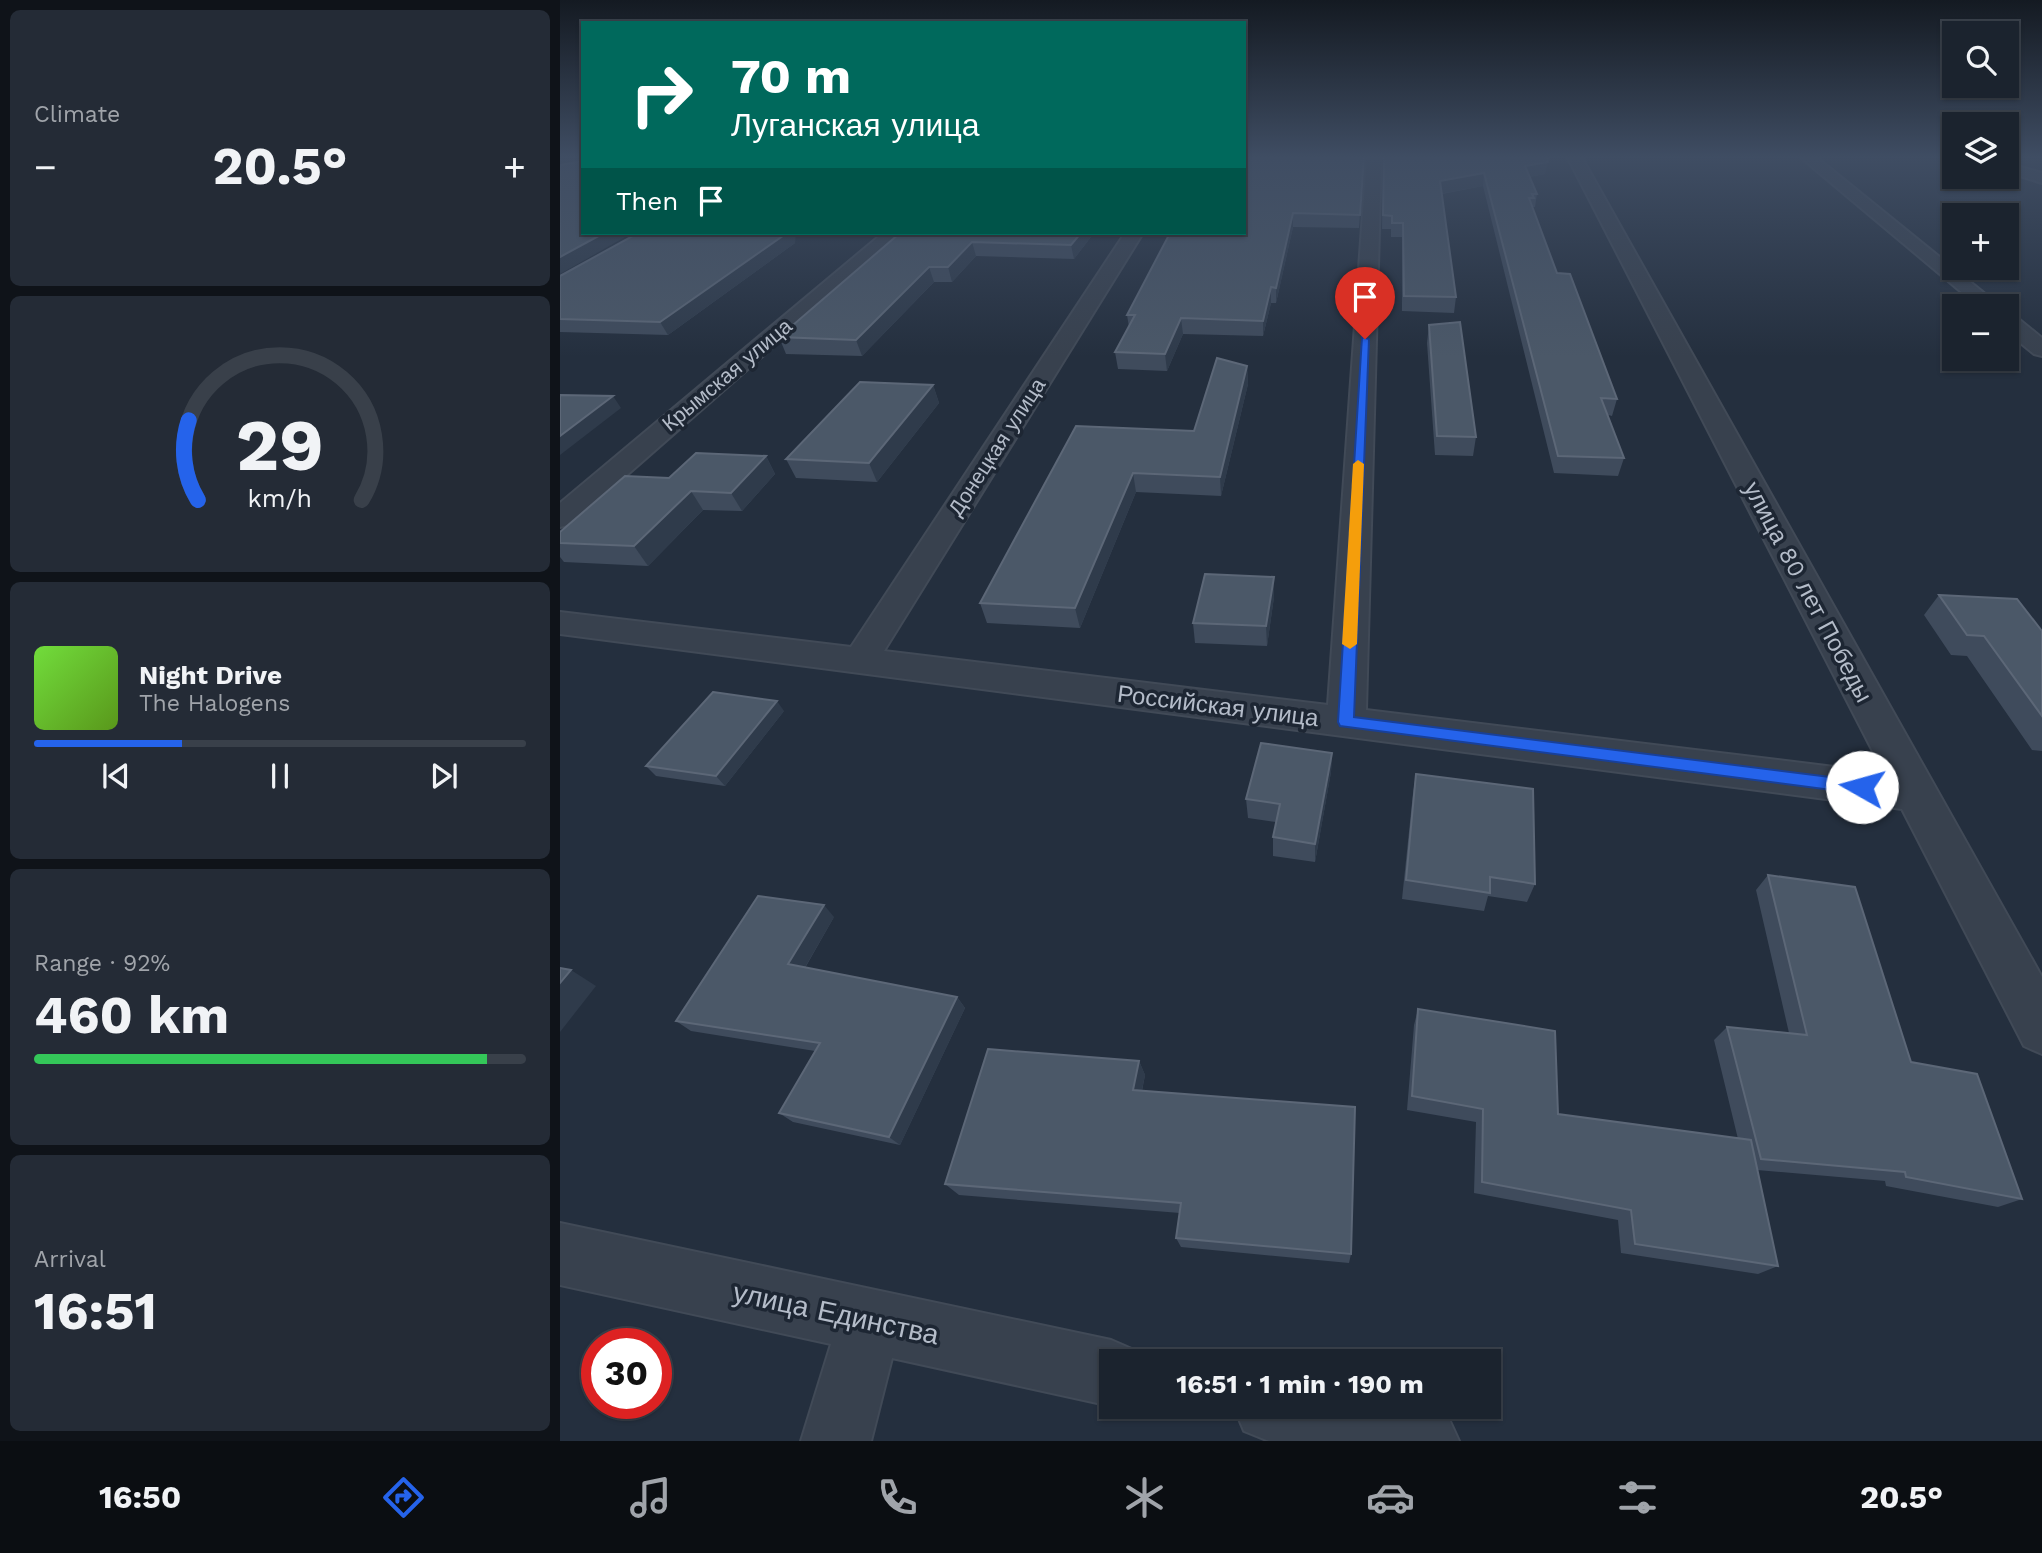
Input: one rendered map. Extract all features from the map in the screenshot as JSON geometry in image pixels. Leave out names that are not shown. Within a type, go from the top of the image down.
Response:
[{"type":"street","points":[[1346,722],[1371,223]]},
{"type":"street","name":"улица 80 лет Победы","points":[[1610,223],[2042,1028]]},
{"type":"street","points":[[1889,223],[1975,294]]},
{"type":"street","name":"Крымская улица","points":[[560,518],[892,235]]},
{"type":"street","name":"Донецкая улица","points":[[860,661],[1133,235]]},
{"type":"street","points":[[2019,331],[2042,349]]},
{"type":"street","name":"Российская улица","points":[[560,623],[1917,794]]},
{"type":"street","name":"улица Единства","points":[[560,1254],[1099,1370]]},
{"type":"street","points":[[836,1441],[870,1320]]},
{"type":"street","points":[[1323,1419],[1424,1441]]},
{"type":"building","points":[[560,223],[581,223],[581,235],[600,235],[560,257]]},
{"type":"building","points":[[1246,223],[1291,223],[1276,288],[1271,287],[1263,321],[1181,318],[1165,354],[1115,352],[1135,315],[1127,315],[1169,235],[1246,235]]},
{"type":"building","points":[[1403,223],[1446,223],[1456,297],[1404,296]]},
{"type":"building","points":[[1497,223],[1538,223],[1557,273],[1570,274],[1617,399],[1601,398],[1624,458],[1558,456]]},
{"type":"building","points":[[634,235],[784,235],[660,322],[560,319],[560,276]]},
{"type":"building","points":[[898,235],[1079,235],[1071,245],[972,242],[948,267],[929,267],[856,340],[779,337]]},
{"type":"building","points":[[1460,322],[1476,437],[1437,436],[1429,325]]},
{"type":"building","points":[[1217,358],[1247,366],[1220,477],[1133,473],[1075,608],[980,603],[1076,426],[1194,431]]},
{"type":"building","points":[[860,382],[933,385],[869,463],[786,459]]},
{"type":"building","points":[[560,395],[613,396],[560,436]]},
{"type":"building","points":[[696,453],[766,456],[731,493],[691,491],[634,546],[560,543],[560,532],[625,476],[669,478]]},
{"type":"building","points":[[1205,574],[1274,577],[1266,626],[1193,623]]},
{"type":"building","points":[[1939,595],[2017,599],[2042,631],[2042,716],[1984,636],[1967,635]]},
{"type":"building","points":[[713,692],[777,701],[716,776],[646,766]]},
{"type":"building","points":[[1261,743],[1332,753],[1315,844],[1273,837],[1280,804],[1246,799]]},
{"type":"building","points":[[1416,774],[1533,789],[1535,884],[1490,877],[1490,893],[1406,880]]},
{"type":"building","points":[[1768,875],[1855,887],[1911,1062],[1977,1074],[2022,1199],[1906,1177],[1905,1172],[1761,1159],[1727,1027],[1807,1035]]},
{"type":"building","points":[[758,896],[824,905],[788,964],[957,997],[889,1137],[779,1113],[820,1043],[676,1021]]},
{"type":"building","points":[[560,968],[571,970],[560,983]]},
{"type":"building","points":[[1418,1009],[1555,1031],[1558,1114],[1751,1140],[1778,1266],[1635,1244],[1631,1210],[1482,1182],[1483,1109],[1412,1096]]},
{"type":"building","points":[[988,1049],[1139,1061],[1133,1090],[1355,1107],[1351,1254],[1176,1238],[1181,1203],[945,1184]]},
{"type":"slow traffic","points":[[1350,644],[1358,464]]},
{"type":"route","points":[[1365,339],[1346,722],[1862,787]]}]
